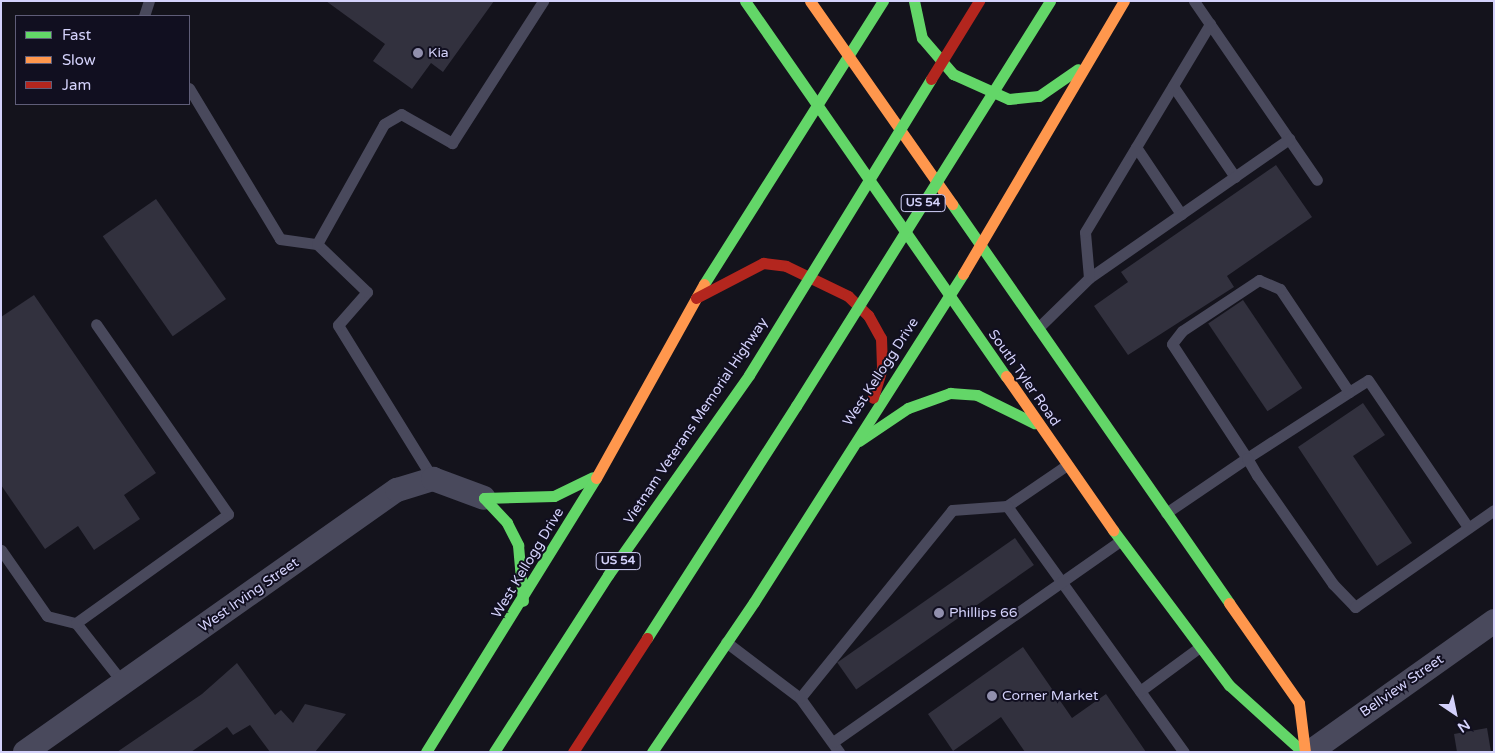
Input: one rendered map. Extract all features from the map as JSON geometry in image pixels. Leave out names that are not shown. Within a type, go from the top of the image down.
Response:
[{"type":"main road","name":"South Tyler Road","points":[[745,1],[814,104],[1120,541],[1229,685],[1304,752]]},
{"type":"main road","name":"South Tyler Road","points":[[810,1],[849,53],[980,247],[1299,703],[1304,752]]},
{"type":"main road","name":"West Kellogg Drive","points":[[426,752],[523,601],[695,299],[814,104],[882,1]]},
{"type":"main road","points":[[914,1],[922,38],[953,74],[1009,99],[1039,96],[1083,66]]},
{"type":"main road","name":"Vietnam Veterans Memorial Highway","points":[[494,752],[608,575],[749,375],[979,1]]},
{"type":"main road","name":"US 54","points":[[573,752],[796,406],[1050,1]]},
{"type":"main road","name":"West Kellogg Drive","points":[[652,752],[726,642],[980,247],[1083,66],[1124,1]]},
{"type":"main road","points":[[695,299],[764,263],[786,266],[848,296],[868,315],[881,338],[882,368],[867,421]]},
{"type":"main road","points":[[851,446],[908,408],[950,393],[977,395],[1041,428]]},
{"type":"main road","points":[[484,498],[554,496],[593,477]]},
{"type":"main road","points":[[484,498],[507,523],[518,545],[523,601]]},
{"type":"street","points":[[433,479],[484,498]]},
{"type":"street","name":"West Irving Street","points":[[25,752],[398,490],[433,479]]},
{"type":"street","name":"Bellview Street","points":[[1310,752],[1494,621]]},
{"type":"lane","points":[[144,15],[148,1]]},
{"type":"lane","points":[[317,244],[384,124],[400,114],[452,143],[543,1]]},
{"type":"lane","points":[[1194,1],[1317,180]]},
{"type":"lane","points":[[1089,278],[1085,232],[1210,24]]},
{"type":"lane","points":[[1173,86],[1235,177]]},
{"type":"lane","points":[[190,90],[280,238],[317,244],[367,292],[338,325],[433,479]]},
{"type":"lane","points":[[1037,329],[1089,278],[1289,139]]},
{"type":"lane","points":[[1136,147],[1181,214]]},
{"type":"lane","points":[[1349,392],[1280,289],[1259,280],[1182,331],[1172,344],[1333,584],[1355,607],[1494,510]]},
{"type":"lane","points":[[76,623],[228,514],[96,324]]},
{"type":"lane","points":[[1165,514],[1247,458],[1368,380],[1468,527]]},
{"type":"lane","points":[[800,698],[952,510],[1007,506],[1067,465]]},
{"type":"lane","points":[[1007,506],[1184,752]]},
{"type":"lane","points":[[726,642],[800,698],[836,747],[1120,541]]},
{"type":"lane","points":[[1,550],[47,616],[76,623],[124,682]]},
{"type":"lane","points":[[1140,691],[1200,647]]},
{"type":"building","name":"Kia","points":[[326,1],[494,1],[443,72],[431,63],[412,89],[373,61],[385,44]]},
{"type":"building","points":[[1276,165],[1312,217],[1227,276],[1234,287],[1128,355],[1094,306],[1128,282],[1121,272]]},
{"type":"building","points":[[156,199],[226,299],[173,336],[103,236]]},
{"type":"building","points":[[34,295],[156,473],[124,495],[140,519],[94,550],[78,526],[45,549],[1,485],[1,317]]},
{"type":"building","points":[[1243,300],[1302,388],[1267,411],[1208,323]]},
{"type":"building","points":[[1363,403],[1385,435],[1353,456],[1412,543],[1377,566],[1298,447]]},
{"type":"building","points":[[1015,538],[1034,565],[856,689],[837,662]]},
{"type":"building","points":[[1023,647],[1072,718],[1106,694],[1146,752],[1025,752],[1001,717],[953,751],[928,714]]},
{"type":"building","points":[[237,663],[275,715],[281,710],[293,723],[305,704],[346,714],[315,752],[270,752],[250,725],[233,735],[227,727],[191,752],[117,752],[202,694]]},
{"type":"building","points":[[1487,728],[1491,752],[1457,752],[1454,734]]},
{"type":"traffic: fast","points":[[745,1],[1006,376]]},
{"type":"traffic: fast","points":[[704,284],[883,1]]},
{"type":"traffic: fast","points":[[914,1],[922,38],[953,74],[1009,99],[1039,96],[1078,69]]},
{"type":"traffic: fast","points":[[796,406],[1050,1]]},
{"type":"traffic: fast","points":[[749,375],[931,79]]},
{"type":"traffic: fast","points":[[952,204],[1229,603]]},
{"type":"traffic: fast","points":[[652,752],[754,602],[963,274]]},
{"type":"traffic: fast","points":[[494,752],[608,575],[749,375]]},
{"type":"traffic: fast","points":[[859,441],[908,408],[950,393],[977,395],[1034,423]]},
{"type":"traffic: fast","points":[[647,638],[796,406]]},
{"type":"traffic: fast","points":[[484,498],[554,496],[593,477]]},
{"type":"traffic: fast","points":[[426,752],[596,478]]},
{"type":"traffic: fast","points":[[484,498],[507,523],[518,545],[523,601]]},
{"type":"traffic: fast","points":[[1113,530],[1229,685],[1303,752]]},
{"type":"traffic: slow","points":[[810,1],[952,204]]},
{"type":"traffic: slow","points":[[963,274],[1124,1]]},
{"type":"traffic: slow","points":[[596,478],[704,284]]},
{"type":"traffic: slow","points":[[1006,376],[1113,530]]},
{"type":"traffic: slow","points":[[1229,603],[1299,703],[1305,752]]},
{"type":"traffic: jam","points":[[931,79],[979,1]]},
{"type":"traffic: jam","points":[[696,298],[763,263],[786,266],[848,296],[868,315],[881,338],[882,368],[873,398]]},
{"type":"traffic: jam","points":[[573,752],[647,638]]},
{"type":"place","name":"Kia","points":[[418,53]]},
{"type":"place","name":"Phillips 66","points":[[939,613]]},
{"type":"place","name":"Corner Market","points":[[992,696]]}]
